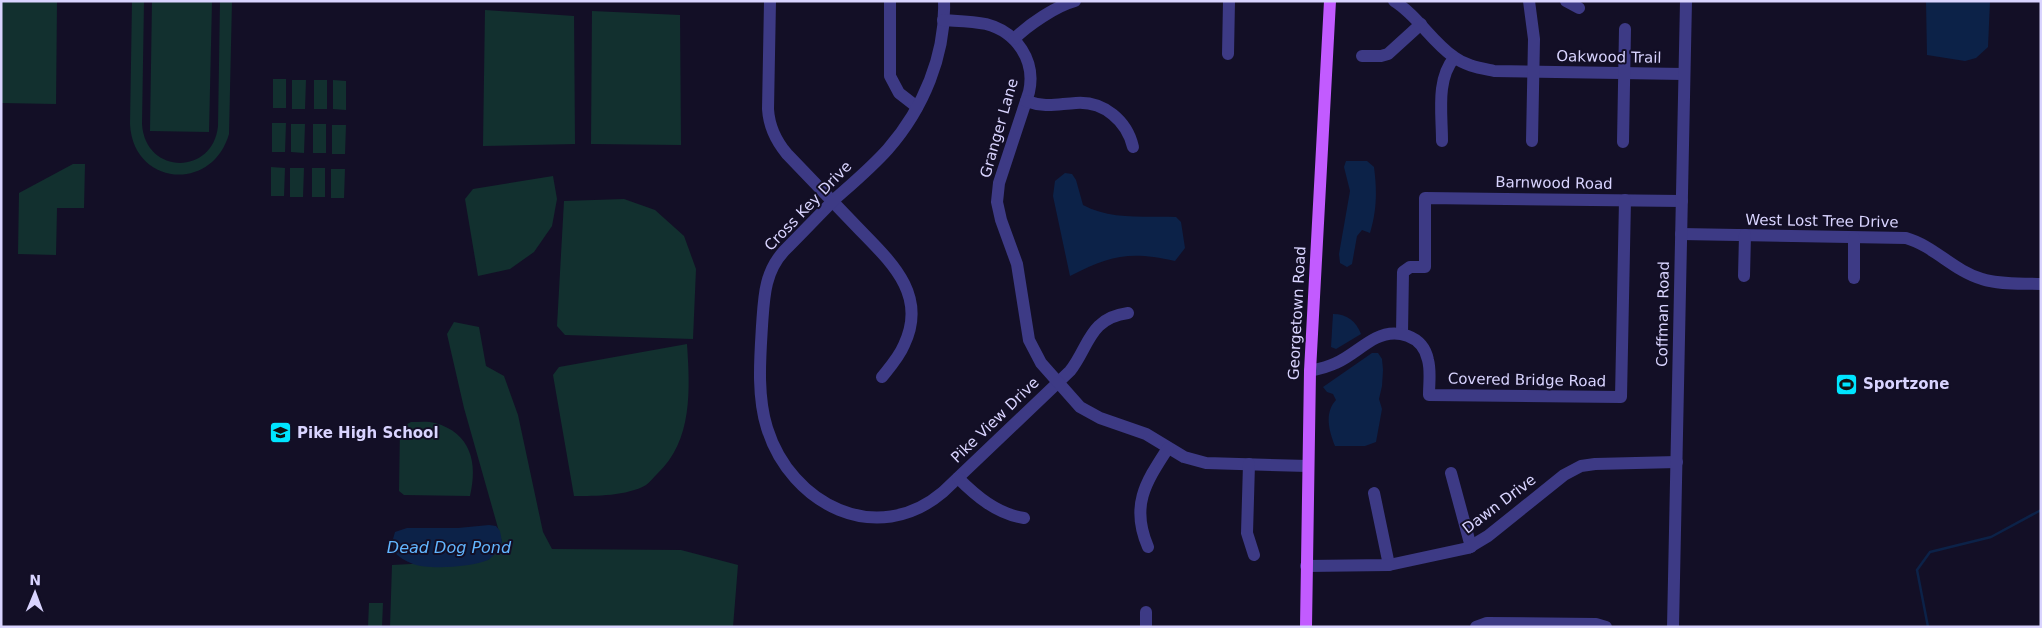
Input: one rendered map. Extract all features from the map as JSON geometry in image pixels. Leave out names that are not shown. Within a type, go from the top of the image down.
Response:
[{"type":"main road","name":"Georgetown Road","points":[[1306,627],[1310,371],[1330,1]]},
{"type":"street","points":[[770,1],[768,109],[770,124],[778,142],[785,152],[892,264],[907,290],[911,308],[908,333],[901,351],[882,377]]},
{"type":"street","points":[[890,1],[890,76],[899,93],[917,107]]},
{"type":"street","name":"Cross Key Drive","points":[[842,512],[812,493],[784,464],[768,431],[760,387],[764,293],[769,274],[781,254],[886,151],[907,124],[917,107],[936,61],[943,20],[944,1]]},
{"type":"street","points":[[1014,39],[1031,25],[1062,6],[1076,1]]},
{"type":"street","points":[[1228,54],[1229,1]]},
{"type":"street","points":[[1529,1],[1534,35],[1532,141]]},
{"type":"street","points":[[1566,1],[1579,8]]},
{"type":"street","name":"Coffman Road","points":[[1673,627],[1686,1]]},
{"type":"street","name":"Oakwood Trail","points":[[1396,2],[1421,24],[1454,58],[1483,69],[1684,74]]},
{"type":"street","name":"Granger Lane","points":[[943,20],[988,24],[998,28],[1014,39],[1025,54],[1029,65],[1030,85],[1000,184],[997,199],[998,210],[1017,264],[1031,346],[1041,364],[1059,381]]},
{"type":"street","points":[[1362,56],[1388,54],[1421,24]]},
{"type":"street","points":[[1623,142],[1625,29]]},
{"type":"street","points":[[1442,141],[1443,80],[1446,68],[1454,58]]},
{"type":"street","points":[[1026,102],[1054,106],[1084,103],[1102,108],[1120,121],[1128,133],[1133,147]]},
{"type":"street","name":"Barnwood Road","points":[[1402,333],[1403,272],[1410,267],[1425,267],[1425,198],[1682,201]]},
{"type":"street","name":"Covered Bridge Road","points":[[1402,333],[1418,342],[1428,357],[1429,395],[1621,397],[1625,200]]},
{"type":"street","name":"West Lost Tree Drive","points":[[1681,234],[1911,240],[1924,245],[1981,279],[1996,282],[2041,284]]},
{"type":"street","points":[[1744,276],[1745,236]]},
{"type":"street","points":[[1854,238],[1854,278]]},
{"type":"street","points":[[1059,381],[1075,365],[1087,340],[1096,327],[1113,317],[1128,313]]},
{"type":"street","points":[[1310,371],[1337,363],[1380,336],[1389,333],[1402,333]]},
{"type":"street","name":"Pike View Drive","points":[[842,512],[868,518],[883,518],[909,513],[929,504],[1059,381],[1080,407],[1100,418],[1146,434],[1184,457],[1206,463],[1308,466]]},
{"type":"street","points":[[1148,547],[1141,525],[1141,497],[1146,483],[1168,448]]},
{"type":"street","name":"Dawn Drive","points":[[1306,566],[1389,565],[1471,547],[1488,536],[1575,468],[1595,464],[1677,462]]},
{"type":"street","points":[[1249,464],[1247,533],[1254,555]]},
{"type":"street","points":[[1451,473],[1471,547]]},
{"type":"street","points":[[958,478],[985,502],[1002,511],[1024,518]]},
{"type":"street","points":[[1374,493],[1389,565]]},
{"type":"street","points":[[1146,612],[1146,627]]},
{"type":"street","points":[[1476,627],[1488,623],[1596,624],[1606,627]]},
{"type":"green space","points":[[1,1],[57,1],[56,104],[1,103]]},
{"type":"green space","points":[[132,1],[144,1],[142,124],[146,141],[154,153],[166,160],[179,163],[193,161],[204,154],[213,142],[218,126],[220,1],[232,1],[229,134],[220,153],[207,166],[191,173],[174,174],[158,170],[144,160],[134,145],[130,124]]},
{"type":"green space","points":[[152,1],[212,1],[209,132],[150,131]]},
{"type":"green space","points":[[485,10],[574,16],[575,144],[483,146]]},
{"type":"green space","points":[[592,11],[680,15],[681,145],[591,144]]},
{"type":"green space","points":[[273,79],[286,79],[286,108],[273,108]]},
{"type":"green space","points":[[292,80],[306,80],[305,109],[292,109]]},
{"type":"green space","points":[[314,80],[327,80],[327,109],[314,109]]},
{"type":"green space","points":[[333,80],[346,81],[346,110],[333,109]]},
{"type":"green space","points":[[272,123],[286,123],[285,152],[272,152]]},
{"type":"green space","points":[[291,124],[305,124],[304,153],[291,152]]},
{"type":"green space","points":[[313,124],[326,124],[326,153],[313,153]]},
{"type":"green space","points":[[332,125],[346,125],[345,154],[332,154]]},
{"type":"green space","points":[[73,164],[85,164],[84,208],[57,208],[56,255],[18,254],[19,193]]},
{"type":"green space","points":[[271,167],[285,168],[284,196],[271,196]]},
{"type":"green space","points":[[290,168],[304,168],[303,197],[290,197]]},
{"type":"green space","points":[[312,168],[325,168],[325,197],[312,197]]},
{"type":"green space","points":[[331,169],[345,169],[344,198],[331,198]]},
{"type":"green space","points":[[553,176],[557,199],[552,226],[534,252],[510,269],[478,276],[465,199],[473,189]]},
{"type":"green space","points":[[624,199],[655,210],[684,236],[696,269],[693,339],[565,335],[557,326],[564,201]]},
{"type":"green space","points":[[454,322],[479,327],[486,366],[504,376],[518,415],[543,532],[552,549],[681,550],[738,565],[733,627],[390,627],[392,565],[488,560],[502,542],[464,408],[447,334]]},
{"type":"green space","points":[[687,344],[689,379],[687,413],[677,446],[669,461],[646,485],[638,489],[611,495],[574,496],[553,375],[559,367]]},
{"type":"green space","points":[[411,422],[435,423],[457,434],[464,442],[472,461],[473,472],[470,496],[404,495],[399,491],[400,428]]},
{"type":"green space","points":[[369,603],[383,603],[382,627],[368,627]]},
{"type":"water","points":[[1926,1],[1990,1],[1988,47],[1976,58],[1965,61],[1927,55]]},
{"type":"water","points":[[1346,161],[1367,161],[1374,167],[1376,192],[1370,233],[1362,230],[1357,236],[1352,264],[1347,267],[1340,263],[1339,254],[1350,191],[1344,167]]},
{"type":"water","points":[[1065,173],[1072,174],[1076,180],[1083,205],[1094,210],[1116,215],[1176,217],[1181,222],[1185,248],[1175,261],[1145,256],[1121,257],[1097,263],[1070,276],[1053,196],[1055,181]]},
{"type":"water","points":[[1333,314],[1343,315],[1350,319],[1361,334],[1336,349],[1331,347]]},
{"type":"water","points":[[1372,353],[1378,353],[1382,359],[1383,370],[1379,399],[1382,409],[1376,442],[1365,446],[1335,446],[1331,434],[1329,416],[1332,405],[1336,400],[1333,394],[1327,392],[1323,387]]},
{"type":"water","name":"Dead Dog Pond","points":[[496,526],[500,531],[502,542],[493,556],[481,562],[451,567],[420,566],[405,560],[393,551],[395,532],[407,528],[458,528]]},
{"type":"waterway","points":[[1928,627],[1917,570],[1930,552],[1991,537],[2041,510]]},
{"type":"place","name":"Sportzone","points":[[1847,384]]},
{"type":"place","name":"Pike High School","points":[[281,433]]}]
